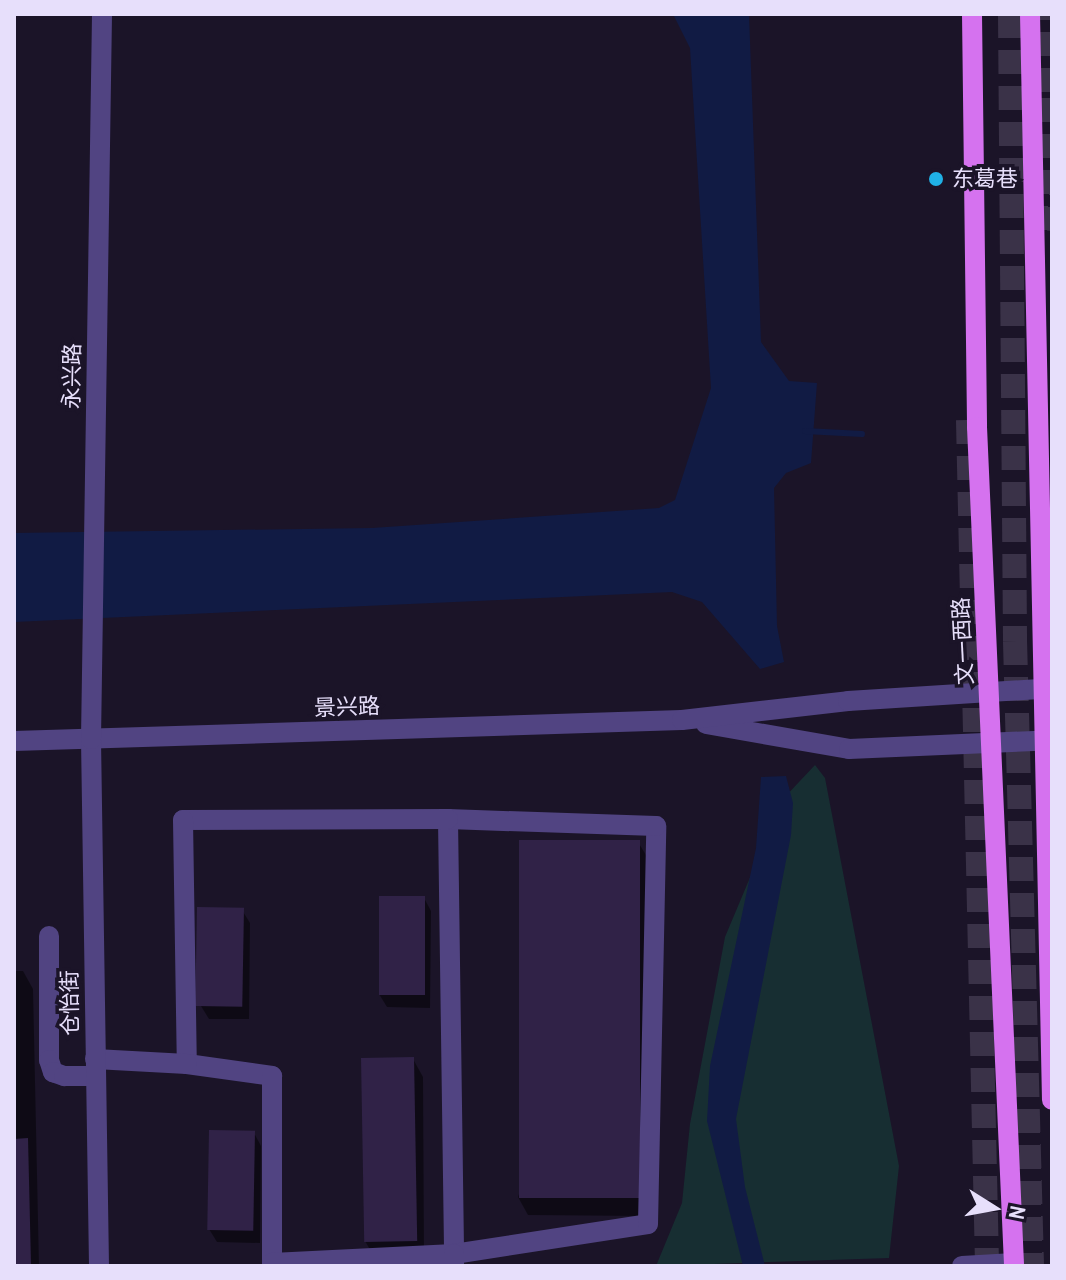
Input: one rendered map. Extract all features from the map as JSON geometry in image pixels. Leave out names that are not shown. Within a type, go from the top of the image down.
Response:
[{"type":"main road","name":"文一西路","points":[[972,14],[977,427],[1014,1265]]},
{"type":"main road","points":[[1030,14],[1050,688],[1047,740],[1052,1100]]},
{"type":"street","name":"永兴路","points":[[91,739],[102,14]]},
{"type":"street","name":"景兴路","points":[[14,741],[682,720],[1050,688]]},
{"type":"street","name":"景兴路","points":[[682,720],[849,749],[1047,740]]},
{"type":"street","name":"仓怡街","points":[[91,739],[99,1266]]},
{"type":"street","points":[[49,936],[49,1060],[53,1072],[64,1076],[95,1067],[187,1064],[272,1076],[272,1263],[454,1260],[648,1224],[656,826],[448,819],[183,820],[187,1064]]},
{"type":"street","points":[[448,819],[454,1260]]},
{"type":"street","points":[[962,1266],[1014,1265]]},
{"type":"green space","points":[[815,765],[825,778],[899,1166],[889,1258],[656,1266],[682,1203],[690,1124],[725,937],[783,799]]},
{"type":"water","points":[[673,14],[749,14],[761,342],[789,381],[817,383],[811,463],[786,473],[774,488],[777,626],[784,662],[760,669],[702,602],[672,592],[14,622],[14,533],[372,528],[659,508],[675,500],[711,388],[690,48]]},
{"type":"water","points":[[786,776],[793,803],[791,835],[736,1119],[745,1187],[765,1266],[743,1266],[707,1121],[710,1066],[756,848],[761,777]]},
{"type":"building","points":[[519,840],[640,840],[640,1198],[519,1198]]},
{"type":"building","points":[[379,896],[425,896],[425,995],[379,995]]},
{"type":"building","points":[[197,907],[244,908],[242,1007],[195,1006]]},
{"type":"building","points":[[414,1057],[417,1241],[364,1242],[361,1058]]},
{"type":"building","points":[[209,1130],[255,1131],[253,1231],[207,1230]]},
{"type":"building","points":[[28,1138],[31,1265],[14,1265],[14,1139]]},
{"type":"waterway","points":[[805,431],[862,434]]},
{"type":"tunnel","points":[[1010,14],[1015,641],[1032,1266]]},
{"type":"tunnel","points":[[1041,230],[1052,92],[1051,14]]},
{"type":"tunnel","points":[[968,420],[987,1266]]},
{"type":"place","name":"东葛巷","points":[[936,179]]}]
